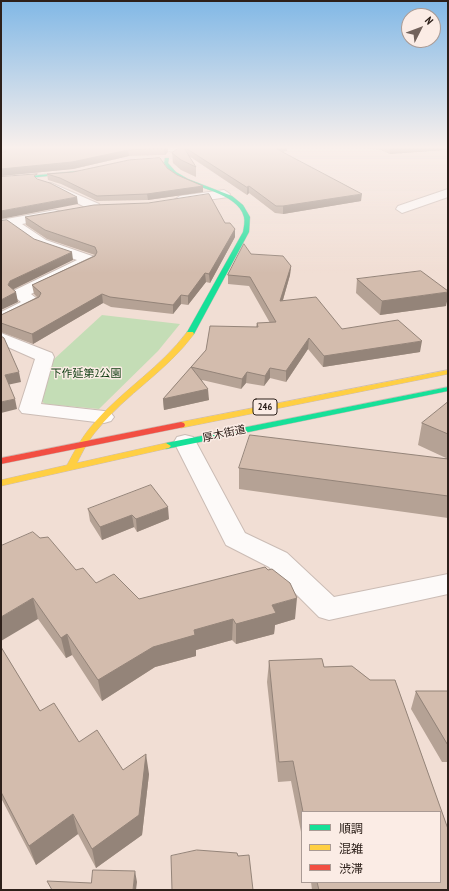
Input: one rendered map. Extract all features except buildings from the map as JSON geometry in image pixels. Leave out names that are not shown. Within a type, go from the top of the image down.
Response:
[{"type":"main road","points":[[71,466],[82,445],[104,417],[143,385],[177,351],[213,298],[246,232],[248,224],[246,214],[241,207],[224,194],[213,190]]},
{"type":"main road","name":"厚木街道","points":[[1,461],[309,398],[448,372]]},
{"type":"main road","name":"厚木街道","points":[[1,483],[71,466],[185,442],[448,389]]},
{"type":"street","points":[[61,190],[95,207]]},
{"type":"street","points":[[402,209],[448,193]]},
{"type":"street","points":[[168,202],[224,194]]},
{"type":"street","points":[[6,223],[95,207],[108,207]]},
{"type":"street","points":[[1,319],[33,302],[19,294],[90,260],[41,243],[6,223]]},
{"type":"street","points":[[1,338],[44,357],[29,409],[104,417]]},
{"type":"street","points":[[185,442],[235,539],[278,560],[329,609],[448,584]]},
{"type":"green space","name":"下作延第2公園","points":[[102,315],[180,324],[158,351],[99,409],[45,404],[39,399],[53,360]]},
{"type":"traffic: fast","points":[[190,334],[246,232],[247,217],[241,206],[230,197],[211,190]]},
{"type":"traffic: fast","points":[[166,446],[448,389]]},
{"type":"traffic: slow","points":[[71,466],[84,443],[99,422],[170,358],[190,334]]},
{"type":"traffic: slow","points":[[181,425],[448,372]]},
{"type":"traffic: slow","points":[[1,483],[166,446]]},
{"type":"traffic: jam","points":[[1,461],[181,425]]}]
